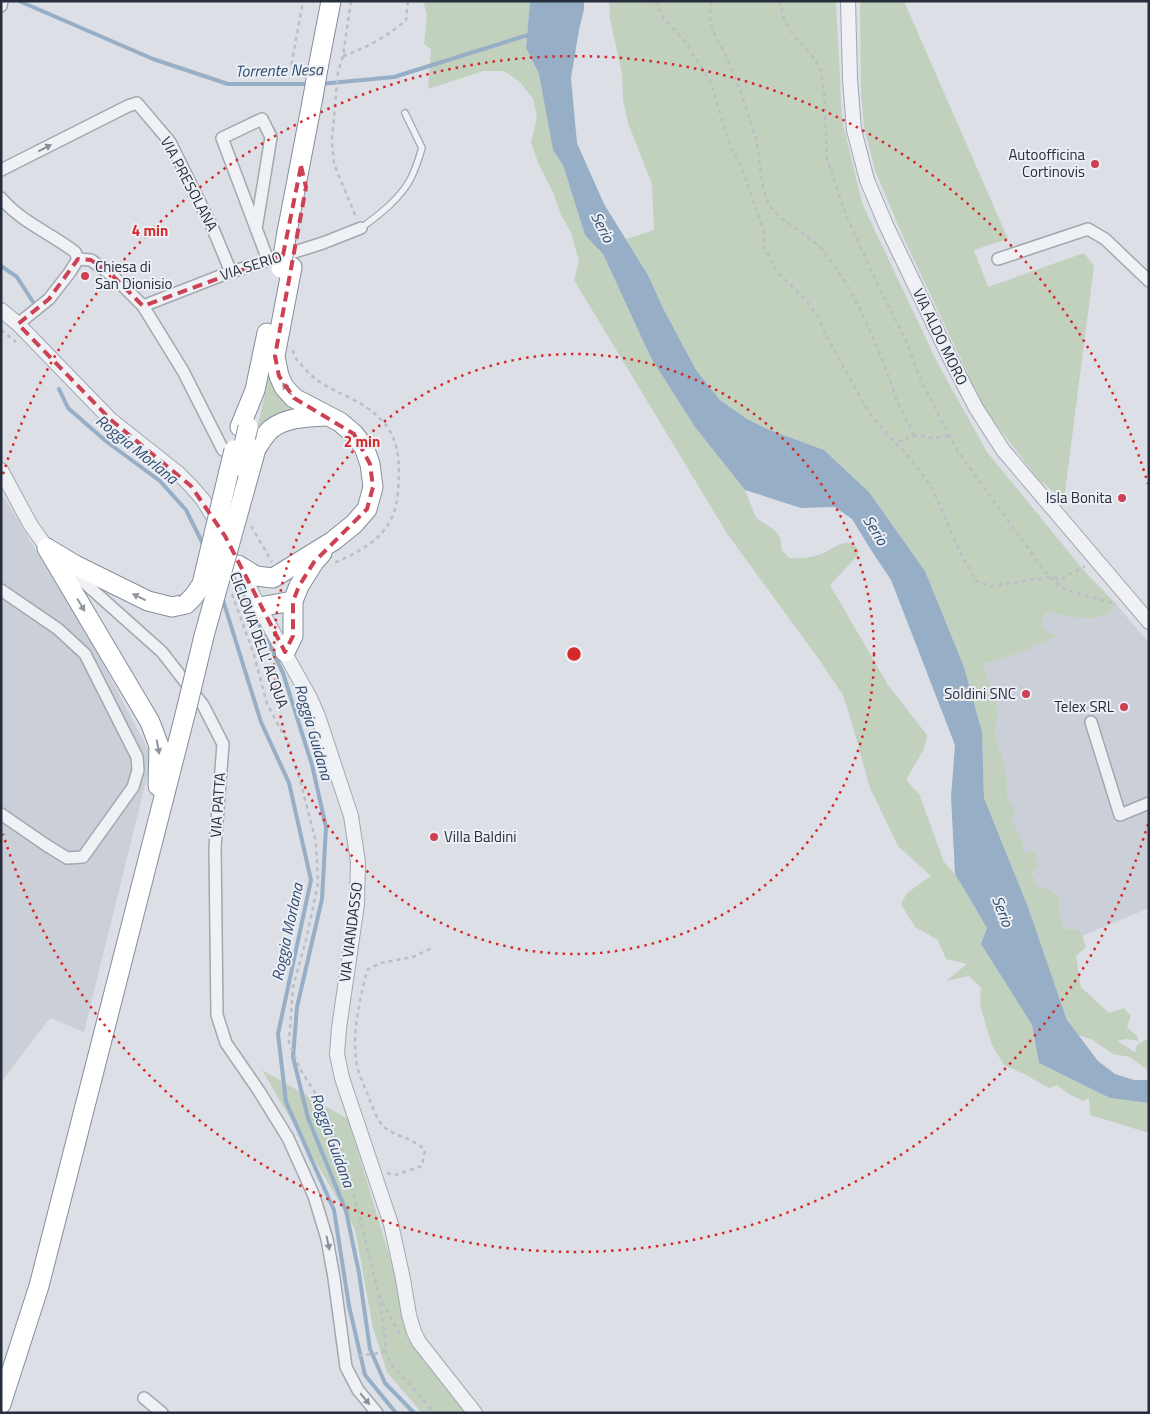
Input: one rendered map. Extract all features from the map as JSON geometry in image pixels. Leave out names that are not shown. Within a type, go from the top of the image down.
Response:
[{"type":"highway","points":[[47,548],[75,566],[148,601],[172,607],[186,604],[202,584],[255,390],[280,265],[293,232],[301,166],[322,97],[311,72],[331,1]]},
{"type":"highway","points":[[280,265],[275,356],[279,376],[284,387],[294,398],[340,422],[354,434],[364,447],[370,464],[373,487],[367,509],[354,524],[333,541],[274,578],[264,593],[259,607],[293,601]]},
{"type":"highway","points":[[1,1404],[39,1286],[204,636],[256,449],[270,430],[285,422],[298,417],[327,416]]},
{"type":"highway","points":[[204,636],[244,427]]},
{"type":"highway","points":[[285,652],[293,636],[293,601],[299,586],[314,562],[333,541]]},
{"type":"highway","points":[[47,548],[150,722],[159,746],[160,775],[154,837]]},
{"type":"highway","points":[[238,565],[256,576],[274,578]]},
{"type":"street","points":[[1,6],[2,1]]},
{"type":"street","name":"VIA ALDO MORO","points":[[848,1],[850,79],[854,130],[867,180],[886,225],[949,356],[984,424],[1002,450],[1149,622]]},
{"type":"street","name":"VIA PRESOLANA","points":[[1,170],[137,103],[170,142],[213,228],[231,272]]},
{"type":"street","points":[[256,230],[271,137],[262,119],[222,138],[256,230],[280,265]]},
{"type":"street","points":[[1,198],[6,205],[75,252],[78,259]]},
{"type":"street","name":"VIA SERIO","points":[[143,306],[231,272],[280,265],[323,243],[361,228]]},
{"type":"street","points":[[998,259],[1088,229],[1105,239],[1149,281]]},
{"type":"street","points":[[78,259],[90,260],[113,276],[143,306],[182,371],[223,450]]},
{"type":"street","points":[[1,316],[18,324],[48,299],[78,259]]},
{"type":"street","name":"VIA VIANDASSO","points":[[1,310],[18,324],[111,420],[178,473],[204,500],[318,716],[350,816],[358,862],[357,904],[338,1028],[337,1054],[342,1078],[391,1224],[414,1332],[419,1342],[475,1413]]},
{"type":"street","name":"VIA PATTA","points":[[1,470],[30,524],[47,548],[162,652],[203,705],[222,744],[215,847],[216,1015],[226,1044],[259,1091],[288,1138],[314,1196],[327,1239],[344,1358],[352,1381],[377,1413]]},
{"type":"street","points":[[1,590],[58,628],[85,654],[137,757],[138,770],[133,786],[83,857],[68,858],[1,814]]},
{"type":"street","points":[[1091,722],[1120,815],[1149,803]]},
{"type":"street","points":[[144,1398],[162,1413]]},
{"type":"lane","points":[[361,228],[380,215],[397,196],[410,180],[418,160],[422,148],[405,113]]},
{"type":"path","points":[[303,1],[291,67],[311,72]]},
{"type":"path","points":[[351,1],[343,56],[338,72],[338,91],[332,139],[334,164],[361,228]]},
{"type":"path","points":[[343,56],[395,30],[406,20],[408,1]]},
{"type":"path","points":[[655,1],[664,19],[683,39],[710,81],[730,145],[743,171],[764,232],[763,245],[777,272],[804,298],[818,317],[830,343],[870,414],[890,439],[905,452],[932,490],[960,552],[976,581],[991,586],[1049,577],[1061,579],[1095,560]]},
{"type":"path","points":[[711,1],[709,19],[714,36],[727,58],[749,116],[766,196],[772,208],[823,250],[843,280],[869,328],[913,436]]},
{"type":"path","points":[[322,97],[336,99]]},
{"type":"path","points":[[1,330],[19,345]]},
{"type":"path","points":[[292,348],[294,357],[311,376],[325,387],[374,412],[388,428],[398,448],[400,477],[398,503],[392,522],[378,538],[360,552],[332,564]]},
{"type":"path","points":[[890,439],[902,441],[920,435],[932,438],[950,436]]},
{"type":"path","name":"CICLOVIA DELL' ACQUA","points":[[230,588],[238,605],[254,655],[267,704],[288,744],[301,784],[316,842],[318,884],[307,936],[293,987],[288,1042],[300,1069],[327,1112],[346,1162],[378,1291],[386,1343],[385,1350],[391,1364],[435,1413]]},
{"type":"path","points":[[374,1169],[395,1175],[422,1166],[425,1150],[419,1144],[402,1138],[384,1127],[374,1112],[357,1065],[356,1030],[367,970],[380,964],[413,957],[434,947]]},
{"type":"path","points":[[378,1291],[402,1340],[419,1342]]},
{"type":"path","points":[[344,1358],[380,1353],[385,1350]]},
{"type":"highlighted area","points":[[301,166],[306,187],[275,356],[279,376],[294,398],[354,434],[370,464],[373,487],[367,509],[314,562],[299,586],[293,601],[293,636],[285,652],[225,536],[191,486],[111,420],[18,324],[49,299],[78,259],[91,260],[113,276],[143,306],[283,255]]},
{"type":"shaded area","points":[[1,492],[92,643],[152,757],[84,1032],[50,1018],[1,1082]]},
{"type":"shaded area","points":[[1116,604],[1149,643],[1149,814],[1147,814],[1149,818],[1149,908],[1082,936],[1080,930],[1065,929],[1059,914],[1059,897],[1050,890],[1037,887],[1032,871],[1035,852],[1023,854],[1023,844],[1011,818],[1016,812],[1007,797],[1007,780],[1004,764],[995,734],[998,710],[983,664],[1025,651],[1057,636],[1048,632],[1041,625],[1046,612],[1085,619],[1107,615]]},
{"type":"green space","points":[[423,1],[530,1],[526,48],[539,74],[553,150],[563,165],[585,235],[603,254],[651,358],[695,427],[745,490],[756,518],[775,530],[780,538],[782,550],[789,558],[821,554],[846,543],[851,543],[859,551],[857,556],[830,585],[888,685],[927,735],[924,749],[906,780],[919,794],[944,862],[955,874],[987,928],[981,944],[1032,1025],[1039,1063],[1110,1098],[1149,1103],[1149,1133],[1090,1115],[1089,1098],[1083,1101],[1057,1085],[1049,1088],[1004,1065],[992,1045],[980,1005],[981,988],[969,976],[946,981],[967,964],[946,959],[938,940],[915,927],[901,904],[907,893],[931,876],[898,846],[870,788],[843,695],[728,535],[574,280],[579,261],[571,233],[561,215],[531,143],[537,117],[533,99],[519,81],[504,71],[483,71],[428,89],[431,49],[424,44],[427,15]]},
{"type":"green space","points":[[609,1],[836,1],[842,119],[862,203],[938,364],[987,452],[1086,573],[1116,604],[1107,615],[1085,619],[1046,612],[1041,625],[1048,632],[1057,636],[1025,651],[983,664],[998,710],[995,734],[1004,764],[1007,780],[1007,797],[1016,812],[1011,818],[1023,844],[1023,854],[1035,851],[1038,866],[1032,872],[1037,886],[1050,890],[1059,897],[1059,914],[1065,929],[1080,930],[1086,947],[1076,956],[1081,987],[1109,1013],[1124,1008],[1131,1016],[1127,1027],[1137,1036],[1139,1041],[1126,1039],[1117,1041],[1135,1052],[1137,1045],[1149,1038],[1149,1071],[1130,1057],[1113,1054],[1091,1039],[1077,1035],[1067,1020],[1028,907],[984,798],[982,732],[964,667],[925,571],[869,492],[824,450],[767,429],[747,419],[720,400],[696,370],[648,275],[626,239],[654,230],[652,184],[628,123],[623,100],[622,74],[610,19]]},
{"type":"green space","points":[[860,1],[904,1],[1008,239],[974,250],[988,287],[1084,253],[1094,266],[1064,500],[1039,480],[998,427],[976,408],[968,374],[904,239],[875,170],[864,127],[861,93]]},
{"type":"green space","points":[[271,368],[306,410],[254,442]]},
{"type":"green space","points":[[262,1070],[348,1119],[393,1268],[428,1347],[484,1413],[422,1413],[387,1372],[373,1328],[355,1229]]},
{"type":"water","name":"Serio","points":[[530,1],[584,1],[571,78],[577,143],[604,204],[648,275],[696,370],[720,400],[747,419],[767,429],[824,450],[869,492],[925,571],[964,667],[982,732],[984,798],[1028,907],[1067,1020],[1098,1061],[1115,1074],[1134,1080],[1149,1080],[1149,1103],[1110,1098],[1039,1063],[1032,1025],[981,944],[987,928],[955,874],[951,797],[955,745],[891,580],[852,519],[835,507],[801,508],[745,490],[695,427],[651,358],[603,254],[585,235],[563,165],[553,150],[539,74],[526,48]]},
{"type":"waterway","name":"Torrente Nesa","points":[[19,1],[153,59],[228,84],[311,84]]},
{"type":"waterway","name":"Torrente Nesa","points":[[320,84],[394,77],[531,34]]},
{"type":"waterway","name":"Roggia Morlana","points":[[1,266],[17,277],[33,302]]},
{"type":"waterway","name":"Roggia Morlana","points":[[59,389],[68,408],[107,442],[160,481],[186,510],[204,546]]},
{"type":"waterway","name":"Roggia Guidana","points":[[237,579],[283,673],[312,765],[326,827],[322,899],[297,1007],[293,1057],[308,1118],[346,1211],[359,1273],[370,1349],[385,1383],[414,1413]]},
{"type":"waterway","name":"Roggia Morlana","points":[[222,597],[261,722],[289,783],[311,880],[278,1034],[286,1102],[334,1210],[349,1306],[365,1375],[396,1413]]},
{"type":"place","name":"Autoofficina Cortinovis","points":[[1095,164]]},
{"type":"place","name":"Chiesa di San Dionisio","points":[[85,276]]},
{"type":"place","name":"Isla Bonita","points":[[1122,498]]},
{"type":"place","name":"Soldini SNC","points":[[1026,694]]},
{"type":"place","name":"Telex SRL","points":[[1124,707]]},
{"type":"place","name":"Villa Baldini","points":[[434,837]]}]
